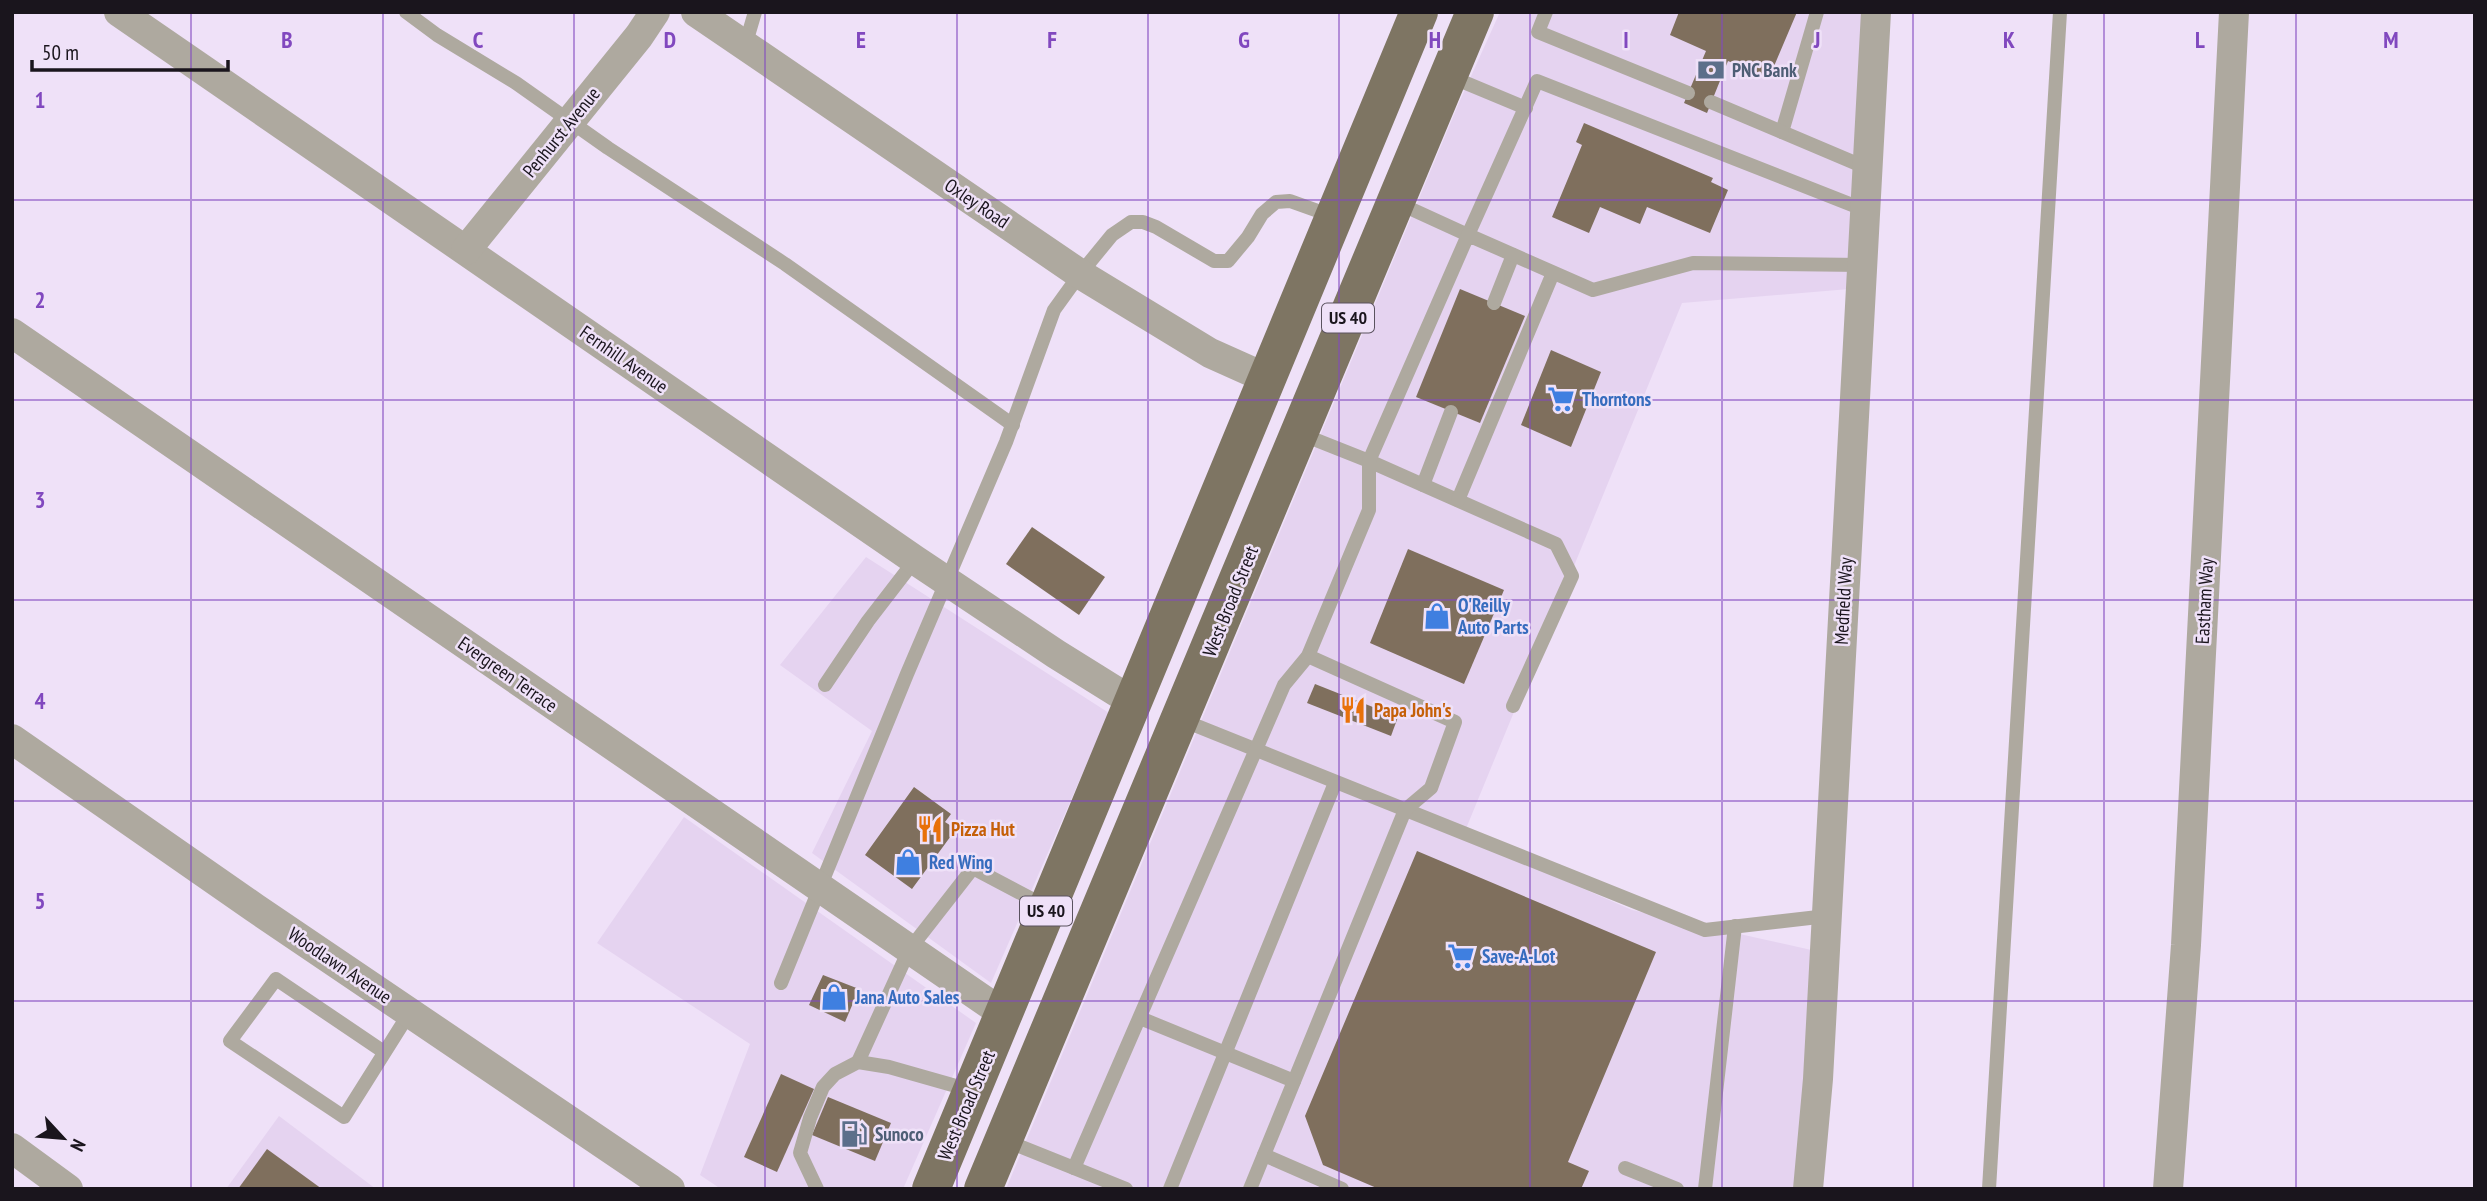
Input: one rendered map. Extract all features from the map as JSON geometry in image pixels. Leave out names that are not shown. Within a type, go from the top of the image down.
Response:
[{"type":"main road","name":"West Broad Street","points":[[983,1189],[1475,12]]},
{"type":"main road","name":"West Broad Street","points":[[931,1189],[1413,28]]},
{"type":"main road","points":[[1300,433],[1290,417],[1291,398],[1330,299],[1342,247],[1399,108],[1413,28]]},
{"type":"main road","points":[[1031,1074],[1028,1024],[1129,776],[1137,750],[1139,728],[1133,702]]},
{"type":"street","name":"Fernhill Avenue","points":[[119,12],[915,560],[1133,702]]},
{"type":"street","name":"Penhurst Avenue","points":[[466,250],[639,36],[655,12]]},
{"type":"street","name":"Oxley Road","points":[[696,12],[1080,274],[1210,353],[1268,379]]},
{"type":"street","name":"Medfield Way","points":[[1808,1189],[1818,1079],[1876,12]]},
{"type":"street","name":"Eastham Way","points":[[2168,1189],[2186,945],[2234,12]]},
{"type":"street","name":"Evergreen Terrace","points":[[12,333],[1004,1014]]},
{"type":"street","name":"Woodlawn Avenue","points":[[12,739],[670,1189]]},
{"type":"street","points":[[12,1148],[68,1189]]},
{"type":"lane","points":[[407,12],[437,35],[516,83],[619,156],[785,264],[1013,425]]},
{"type":"lane","points":[[745,46],[755,12]]},
{"type":"lane","points":[[1546,12],[1538,32],[1688,93]]},
{"type":"lane","points":[[1782,132],[1817,12]]},
{"type":"lane","points":[[1989,1189],[2060,12]]},
{"type":"lane","points":[[1449,76],[1526,108]]},
{"type":"lane","points":[[1074,1168],[1284,685],[1308,656],[1369,510],[1368,461],[1537,82],[1865,211]]},
{"type":"lane","points":[[1711,102],[1867,168]]},
{"type":"lane","points":[[781,984],[946,580],[1013,425],[1054,310],[1080,274],[1112,235],[1131,222],[1143,222],[1156,227],[1214,261],[1228,261],[1248,237],[1262,214],[1276,202],[1290,201],[1336,218]]},
{"type":"lane","points":[[1396,202],[1593,290],[1693,263],[1862,265]]},
{"type":"lane","points":[[1494,303],[1513,255]]},
{"type":"lane","points":[[1458,500],[1553,272]]},
{"type":"lane","points":[[1423,485],[1451,412]]},
{"type":"lane","points":[[1300,433],[1556,544],[1572,576],[1513,706]]},
{"type":"lane","points":[[825,685],[868,621],[915,560]]},
{"type":"lane","points":[[1250,1189],[1405,810],[1431,789],[1455,722],[1308,656]]},
{"type":"lane","points":[[1181,720],[1705,930],[1827,916]]},
{"type":"lane","points":[[1170,1189],[1335,783]]},
{"type":"lane","points":[[858,1062],[909,950],[973,868],[1048,907]]},
{"type":"lane","points":[[1705,1189],[1735,926]]},
{"type":"lane","points":[[384,1052],[276,979],[230,1041],[344,1117],[410,1012]]},
{"type":"lane","points":[[1140,1018],[1294,1081]]},
{"type":"lane","points":[[817,1189],[800,1153],[810,1118],[824,1087],[835,1074],[858,1062],[889,1067],[972,1090]]},
{"type":"lane","points":[[1003,1140],[1126,1189]]},
{"type":"lane","points":[[1264,1155],[1342,1189]]},
{"type":"lane","points":[[1625,1168],[1677,1189]]},
{"type":"shaded area","points":[[1500,12],[1876,12],[1861,288],[1682,303],[1463,836],[1632,910],[1825,953],[1808,1189],[1006,1189],[1458,105]]},
{"type":"shaded area","points":[[866,557],[1109,713],[991,983],[812,853],[872,731],[780,665]]},
{"type":"shaded area","points":[[684,817],[976,1023],[903,1189],[721,1189],[700,1175],[750,1044],[597,943]]},
{"type":"shaded area","points":[[279,1116],[376,1189],[226,1189]]},
{"type":"building","name":"PNC Bank","points":[[1679,12],[1797,12],[1769,78],[1728,61],[1707,113],[1684,103],[1706,51],[1670,35]]},
{"type":"building","points":[[1584,123],[1713,178],[1711,182],[1728,190],[1710,233],[1647,207],[1640,224],[1600,207],[1589,233],[1552,217],[1582,145],[1576,142]]},
{"type":"building","points":[[1460,289],[1525,316],[1480,423],[1416,397]]},
{"type":"building","name":"Thorntons","points":[[1551,350],[1601,372],[1571,447],[1521,425]]},
{"type":"building","points":[[1032,527],[1105,577],[1079,615],[1006,564]]},
{"type":"building","name":"O'Reilly Auto Parts","points":[[1408,549],[1504,590],[1464,684],[1370,643]]},
{"type":"building","name":"Papa John's","points":[[1315,684],[1398,717],[1391,736],[1307,703]]},
{"type":"building","points":[[914,787],[951,814],[945,822],[956,829],[912,889],[865,855]]},
{"type":"building","points":[[1417,851],[1656,952],[1568,1162],[1589,1171],[1581,1189],[1379,1189],[1323,1165],[1305,1116]]},
{"type":"building","name":"Jana Auto Sales","points":[[823,975],[859,989],[845,1022],[809,1005]]},
{"type":"building","points":[[781,1074],[814,1089],[777,1172],[744,1157]]},
{"type":"building","points":[[828,1097],[891,1123],[875,1161],[812,1135]]},
{"type":"building","points":[[267,1149],[322,1189],[238,1189]]},
{"type":"place","name":"PNC Bank","points":[[1711,70]]},
{"type":"place","name":"Thorntons","points":[[1561,399]]},
{"type":"place","name":"O'Reilly Auto Parts","points":[[1437,616]]},
{"type":"place","name":"Papa John's","points":[[1353,710]]},
{"type":"place","name":"Pizza Hut","points":[[930,829]]},
{"type":"place","name":"Red Wing","points":[[908,862]]},
{"type":"place","name":"Save-A-Lot","points":[[1461,956]]},
{"type":"place","name":"Jana Auto Sales","points":[[834,997]]},
{"type":"place","name":"Sunoco","points":[[854,1134]]}]
